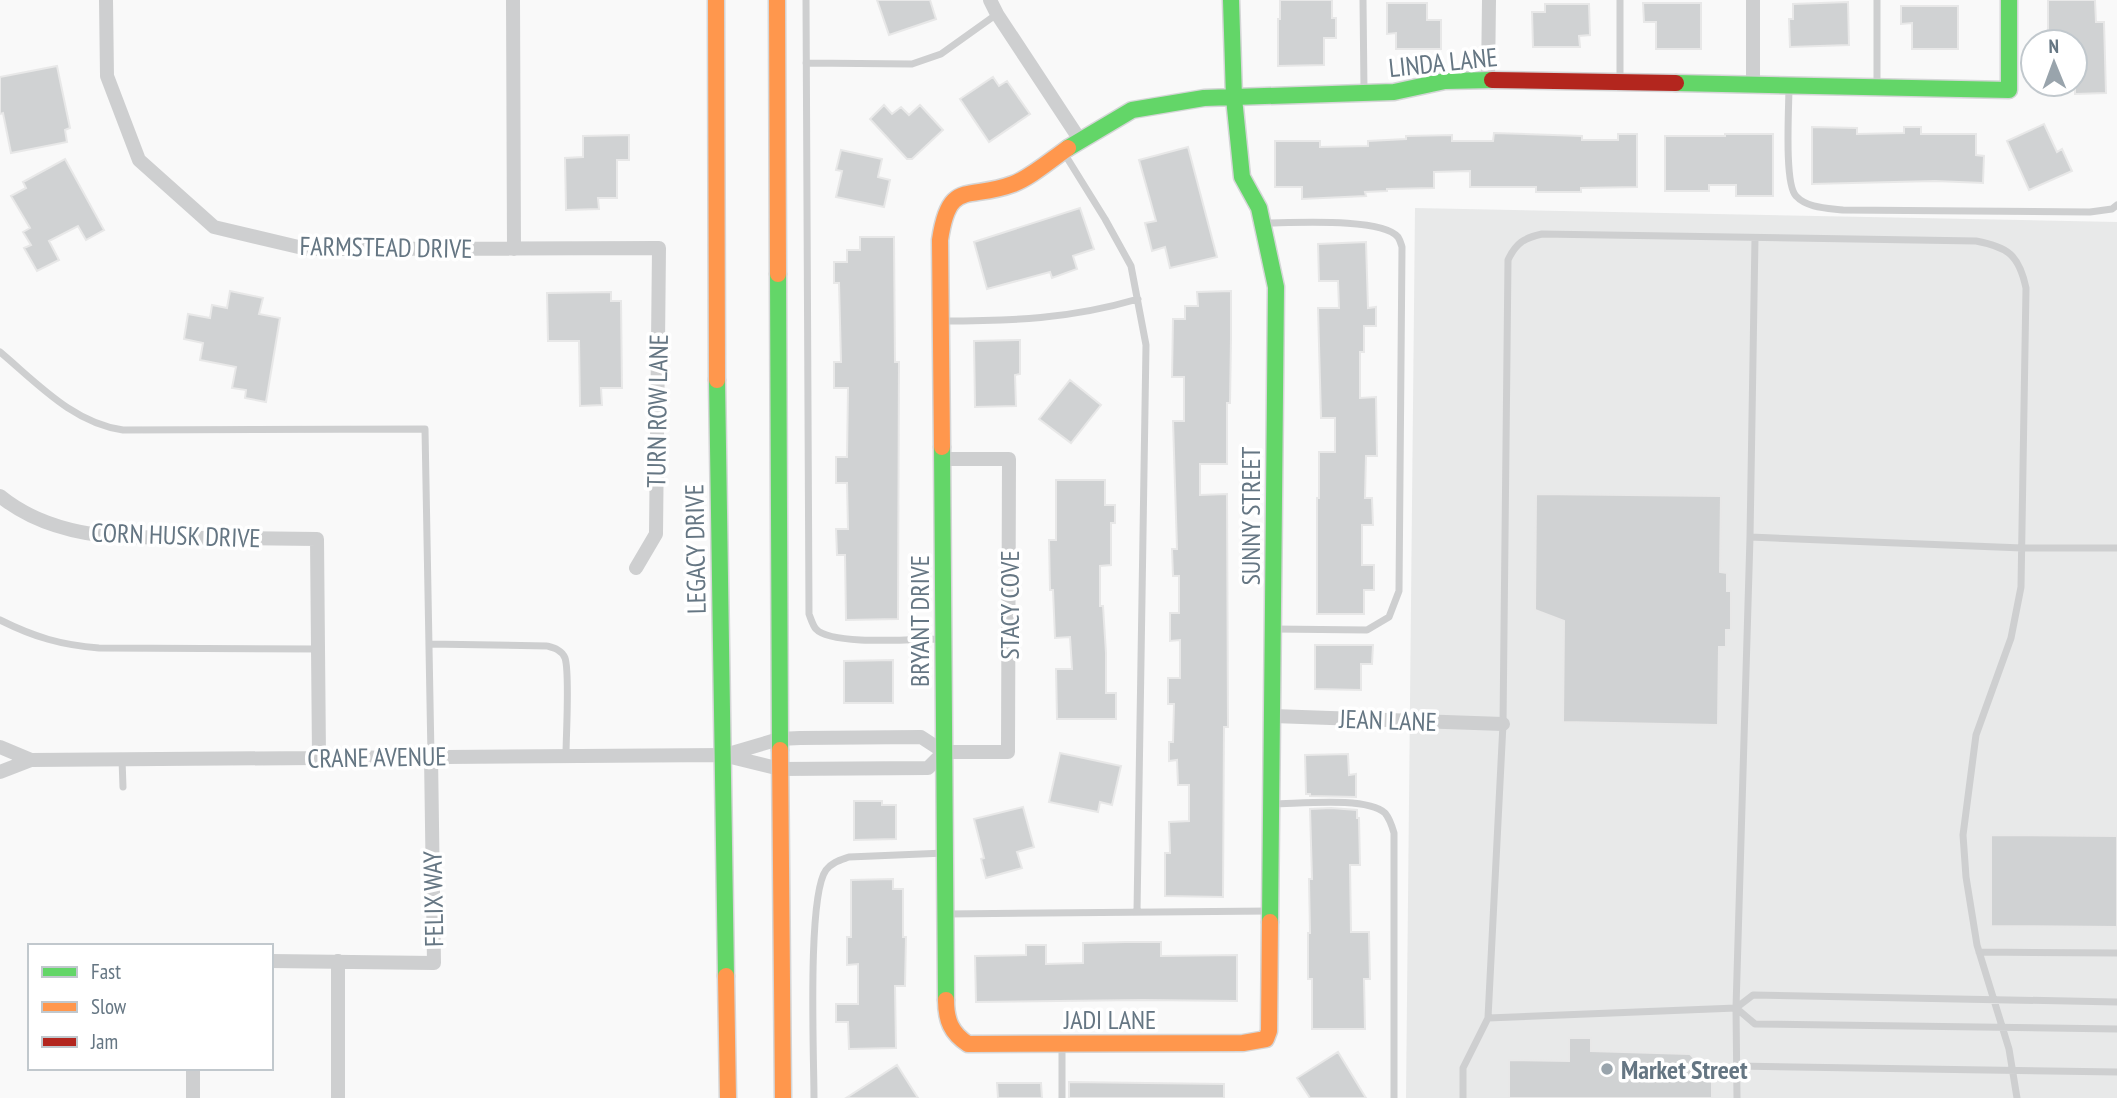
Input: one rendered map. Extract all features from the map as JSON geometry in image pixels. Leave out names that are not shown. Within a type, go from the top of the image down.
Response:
[{"type":"street","name":"FARMSTEAD DRIVE","points":[[106,0],[107,76],[139,160],[214,227],[307,249],[659,248]]},
{"type":"street","points":[[513,0],[514,249]]},
{"type":"street","name":"LEGACY DRIVE","points":[[716,0],[718,534],[728,1098]]},
{"type":"street","points":[[777,0],[783,1098]]},
{"type":"street","points":[[990,0],[1080,140]]},
{"type":"street","name":"SUNNY STREET","points":[[1231,0],[1234,97],[1242,177],[1259,208],[1276,287],[1271,1022],[1266,1039]]},
{"type":"street","points":[[1488,80],[1489,0]]},
{"type":"street","points":[[1753,0],[1753,85]]},
{"type":"street","name":"LINDA LANE","points":[[949,204],[962,195],[1014,184],[1080,140],[1132,110],[1204,98],[1394,92],[1445,81],[1488,80],[2009,90],[2009,0]]},
{"type":"street","name":"BRYANT DRIVE","points":[[949,204],[943,219],[940,240],[947,1025],[955,1036]]},
{"type":"street","name":"TURN ROW LANE","points":[[636,568],[656,534],[659,248]]},
{"type":"street","name":"STACY COVE","points":[[942,459],[1009,459],[1009,752],[944,752]]},
{"type":"street","name":"CORN HUSK DRIVE","points":[[0,496],[8,503],[49,523],[88,535],[317,539],[318,649]]},
{"type":"street","points":[[318,649],[319,757]]},
{"type":"street","name":"JEAN LANE","points":[[1273,716],[1503,724]]},
{"type":"street","name":"CRANE AVENUE","points":[[0,772],[31,760],[566,755],[723,755],[780,769],[928,768],[944,752],[921,737],[779,739],[723,755]]},
{"type":"street","name":"CRANE AVENUE","points":[[0,747],[31,760]]},
{"type":"street","name":"FELIX WAY","points":[[273,961],[434,963],[431,756]]},
{"type":"street","points":[[338,961],[338,1098]]},
{"type":"street","name":"JADI LANE","points":[[955,1036],[968,1044],[1243,1043],[1266,1039]]},
{"type":"street","points":[[193,1070],[193,1098]]},
{"type":"lane","points":[[806,0],[809,614],[815,629],[835,638],[943,639]]},
{"type":"lane","points":[[1363,0],[1364,93]]},
{"type":"lane","points":[[1620,0],[1620,82]]},
{"type":"lane","points":[[1877,0],[1877,87]]},
{"type":"lane","points":[[806,63],[912,64],[942,54],[997,14]]},
{"type":"lane","points":[[1789,85],[1788,176],[1793,194],[1801,201],[1818,207],[1843,210],[2090,212],[2112,209],[2117,205]]},
{"type":"lane","points":[[1063,152],[1131,266],[1146,345],[1137,912]]},
{"type":"lane","points":[[1263,223],[1360,224],[1391,233],[1398,237],[1402,247],[1399,591],[1394,608],[1390,617],[1367,630],[1274,629]]},
{"type":"lane","points":[[1463,1098],[1463,1068],[1488,1018],[1503,724],[1508,260],[1525,238],[1542,234],[1976,242],[1996,245],[2010,253],[2017,261],[2026,288],[2021,587],[2011,638],[1976,735],[1962,835],[1966,877],[1979,951],[2002,1027],[2017,1098]]},
{"type":"lane","points":[[1737,1098],[1736,1008],[1750,537],[1755,238]]},
{"type":"lane","points":[[941,321],[1015,321],[1060,317],[1138,299]]},
{"type":"lane","points":[[0,352],[68,409],[87,421],[105,427],[123,430],[425,429],[431,756]]},
{"type":"lane","points":[[1750,537],[2022,548],[2117,548]]},
{"type":"lane","points":[[0,620],[54,642],[87,647],[318,649]]},
{"type":"lane","points":[[429,644],[547,646],[559,650],[565,659],[566,755]]},
{"type":"lane","points":[[122,759],[123,787]]},
{"type":"lane","points":[[1272,804],[1357,804],[1383,812],[1390,820],[1394,833],[1394,1098]]},
{"type":"lane","points":[[814,1098],[814,944],[817,897],[826,870],[835,862],[849,857],[945,853]]},
{"type":"lane","points":[[945,914],[1272,911]]},
{"type":"lane","points":[[1979,951],[2117,953]]},
{"type":"lane","points":[[1488,1018],[1736,1008],[1753,995],[2117,1002]]},
{"type":"lane","points":[[1736,1008],[1755,1024],[2117,1029]]},
{"type":"lane","points":[[1062,1044],[1062,1098]]},
{"type":"lane","points":[[1736,1066],[2117,1072]]},
{"type":"shaded area","points":[[1415,208],[2117,222],[2117,1098],[1406,1098]]},
{"type":"building","points":[[877,0],[930,0],[936,19],[889,35]]},
{"type":"building","points":[[1280,0],[1332,0],[1336,38],[1324,38],[1324,65],[1278,66]]},
{"type":"building","points":[[2048,0],[2095,0],[2096,22],[2104,22],[2106,93],[2089,94],[2089,28],[2048,28]]},
{"type":"building","points":[[1848,2],[1849,45],[1790,47],[1789,19],[1793,19],[1793,4]]},
{"type":"building","points":[[1387,3],[1427,3],[1427,20],[1441,20],[1441,49],[1396,49],[1396,33],[1387,34]]},
{"type":"building","points":[[1643,3],[1701,3],[1701,49],[1656,49],[1656,22],[1644,22]]},
{"type":"building","points":[[1545,4],[1589,4],[1590,35],[1579,36],[1580,47],[1533,47],[1532,12],[1545,12]]},
{"type":"building","points":[[1901,6],[1958,6],[1958,49],[1912,49],[1912,23],[1901,24]]},
{"type":"building","points":[[57,66],[70,128],[65,130],[67,142],[11,153],[3,113],[0,114],[0,77]]},
{"type":"building","points":[[993,77],[999,86],[1007,81],[1030,114],[989,142],[960,99]]},
{"type":"building","points":[[884,105],[892,114],[901,107],[909,115],[920,105],[943,130],[912,159],[907,159],[870,119]]},
{"type":"building","points":[[2044,124],[2057,152],[2062,149],[2072,171],[2029,190],[2007,141]]},
{"type":"building","points":[[1812,127],[1857,128],[1857,134],[1904,133],[1904,127],[1921,127],[1921,134],[1976,134],[1976,155],[1984,156],[1983,183],[1935,181],[1812,184]]},
{"type":"building","points":[[1494,133],[1582,136],[1582,140],[1618,140],[1618,134],[1637,134],[1637,187],[1581,188],[1581,192],[1536,192],[1536,187],[1470,187],[1470,171],[1434,172],[1434,188],[1387,189],[1365,192],[1366,196],[1302,199],[1302,187],[1275,187],[1275,141],[1320,141],[1320,147],[1368,146],[1368,141],[1406,139],[1406,136],[1452,135],[1452,141],[1493,141]]},
{"type":"building","points":[[1773,134],[1773,196],[1736,196],[1736,185],[1709,185],[1709,191],[1665,191],[1665,136]]},
{"type":"building","points":[[629,135],[629,160],[617,160],[617,198],[598,198],[599,209],[566,210],[565,158],[583,157],[583,136]]},
{"type":"building","points":[[1188,147],[1217,257],[1170,268],[1165,247],[1152,251],[1145,223],[1156,221],[1139,160]]},
{"type":"building","points":[[841,150],[882,159],[878,177],[890,180],[884,207],[836,197],[842,171],[836,170]]},
{"type":"building","points":[[65,159],[104,230],[86,240],[78,226],[49,241],[59,260],[37,271],[24,248],[31,245],[23,232],[30,228],[11,196],[26,188],[23,182]]},
{"type":"building","points":[[1080,208],[1094,249],[1073,256],[1077,269],[1052,278],[1050,272],[987,289],[974,242]]},
{"type":"building","points":[[860,237],[894,237],[895,362],[899,362],[898,619],[846,620],[845,555],[837,555],[836,529],[848,529],[847,483],[836,483],[836,457],[847,457],[848,388],[834,388],[834,362],[841,362],[839,283],[834,283],[834,262],[847,262],[847,250],[860,250]]},
{"type":"building","points":[[1366,242],[1368,308],[1376,307],[1376,326],[1364,326],[1364,352],[1360,352],[1360,398],[1376,397],[1377,456],[1366,456],[1365,498],[1372,498],[1373,525],[1362,525],[1362,565],[1374,565],[1374,590],[1364,590],[1364,614],[1317,614],[1319,452],[1335,452],[1335,418],[1321,418],[1318,308],[1339,308],[1338,281],[1319,281],[1318,244]]},
{"type":"building","points":[[230,291],[263,298],[259,314],[280,318],[266,402],[245,398],[246,390],[232,388],[236,367],[200,360],[203,343],[184,339],[188,314],[210,318],[212,305],[227,308]]},
{"type":"building","points":[[1231,291],[1227,464],[1200,464],[1200,495],[1227,494],[1228,727],[1224,727],[1223,897],[1165,896],[1165,853],[1170,853],[1169,822],[1189,821],[1189,785],[1178,785],[1177,760],[1169,761],[1169,742],[1173,742],[1174,704],[1168,704],[1168,678],[1180,678],[1180,640],[1170,641],[1170,613],[1179,613],[1179,576],[1173,576],[1172,549],[1177,549],[1173,421],[1184,421],[1184,377],[1172,377],[1173,319],[1185,319],[1185,306],[1198,306],[1197,292]]},
{"type":"building","points":[[611,292],[611,301],[621,301],[622,388],[601,388],[602,405],[580,406],[579,341],[548,341],[547,293]]},
{"type":"building","points":[[1020,340],[1020,374],[1015,375],[1016,406],[975,407],[974,341]]},
{"type":"building","points":[[1070,380],[1101,405],[1071,443],[1039,419]]},
{"type":"building","points":[[1056,480],[1105,480],[1105,505],[1115,505],[1115,523],[1111,523],[1111,565],[1100,566],[1100,606],[1103,606],[1106,693],[1116,693],[1116,719],[1057,719],[1056,669],[1072,669],[1070,637],[1055,638],[1053,590],[1050,590],[1049,540],[1056,540]]},
{"type":"building","points":[[1536,494],[1721,496],[1720,572],[1727,573],[1727,591],[1731,591],[1731,630],[1726,630],[1726,647],[1719,647],[1718,725],[1563,722],[1564,621],[1535,610]]},
{"type":"building","points":[[1315,645],[1373,645],[1372,664],[1361,664],[1361,690],[1315,689]]},
{"type":"building","points":[[893,660],[893,703],[844,703],[844,661]]},
{"type":"building","points":[[1060,753],[1121,766],[1112,805],[1100,802],[1098,812],[1049,802]]},
{"type":"building","points":[[1348,754],[1349,775],[1356,774],[1356,797],[1306,794],[1305,755]]},
{"type":"building","points":[[854,801],[882,801],[882,805],[896,805],[896,839],[854,840]]},
{"type":"building","points":[[1023,807],[1034,847],[1017,852],[1022,868],[986,878],[974,819]]},
{"type":"building","points":[[1310,809],[1357,810],[1359,818],[1360,865],[1350,865],[1351,932],[1369,932],[1370,979],[1364,979],[1365,1029],[1312,1029],[1312,979],[1308,979],[1309,879],[1312,879]]},
{"type":"building","points":[[1991,835],[2117,836],[2117,927],[1991,926]]},
{"type":"building","points":[[893,879],[893,889],[903,889],[903,937],[906,937],[905,986],[895,986],[896,1048],[849,1049],[848,1022],[836,1022],[836,1004],[858,1004],[858,964],[847,965],[847,937],[851,937],[851,880]]},
{"type":"building","points":[[1161,942],[1161,956],[1237,955],[1237,1001],[976,1002],[975,956],[1026,955],[1026,945],[1046,945],[1046,964],[1083,963],[1083,943]]},
{"type":"building","name":"Market Street","points":[[1569,1038],[1591,1038],[1591,1051],[1690,1054],[1712,1077],[1712,1098],[1509,1098],[1509,1060],[1569,1061]]},
{"type":"building","points":[[1338,1052],[1366,1098],[1310,1098],[1297,1078]]},
{"type":"building","points":[[897,1065],[918,1098],[846,1098]]},
{"type":"building","points":[[1069,1082],[1224,1084],[1224,1098],[1069,1098]]},
{"type":"building","points":[[997,1083],[1041,1083],[1042,1098],[998,1098]]},
{"type":"traffic: fast","points":[[1231,0],[1234,98],[1242,177],[1259,208],[1276,287],[1270,922]]},
{"type":"traffic: fast","points":[[1676,83],[2009,90],[2009,0]]},
{"type":"traffic: fast","points":[[1068,148],[1132,110],[1204,98],[1394,92],[1445,81],[1492,80]]},
{"type":"traffic: fast","points":[[778,274],[780,750]]},
{"type":"traffic: fast","points":[[717,380],[726,976]]},
{"type":"traffic: fast","points":[[942,447],[946,1000]]},
{"type":"traffic: slow","points":[[716,0],[717,380]]},
{"type":"traffic: slow","points":[[777,0],[778,274]]},
{"type":"traffic: slow","points":[[942,447],[940,240],[949,207],[963,195],[997,189],[1020,181],[1068,148]]},
{"type":"traffic: slow","points":[[780,750],[783,1098]]},
{"type":"traffic: slow","points":[[946,1000],[951,1025],[957,1035],[968,1044],[1243,1043],[1266,1039],[1269,1031],[1270,922]]},
{"type":"traffic: slow","points":[[726,976],[728,1098]]},
{"type":"traffic: jam","points":[[1492,80],[1676,83]]},
{"type":"place","name":"Market Street","points":[[1607,1069]]}]
